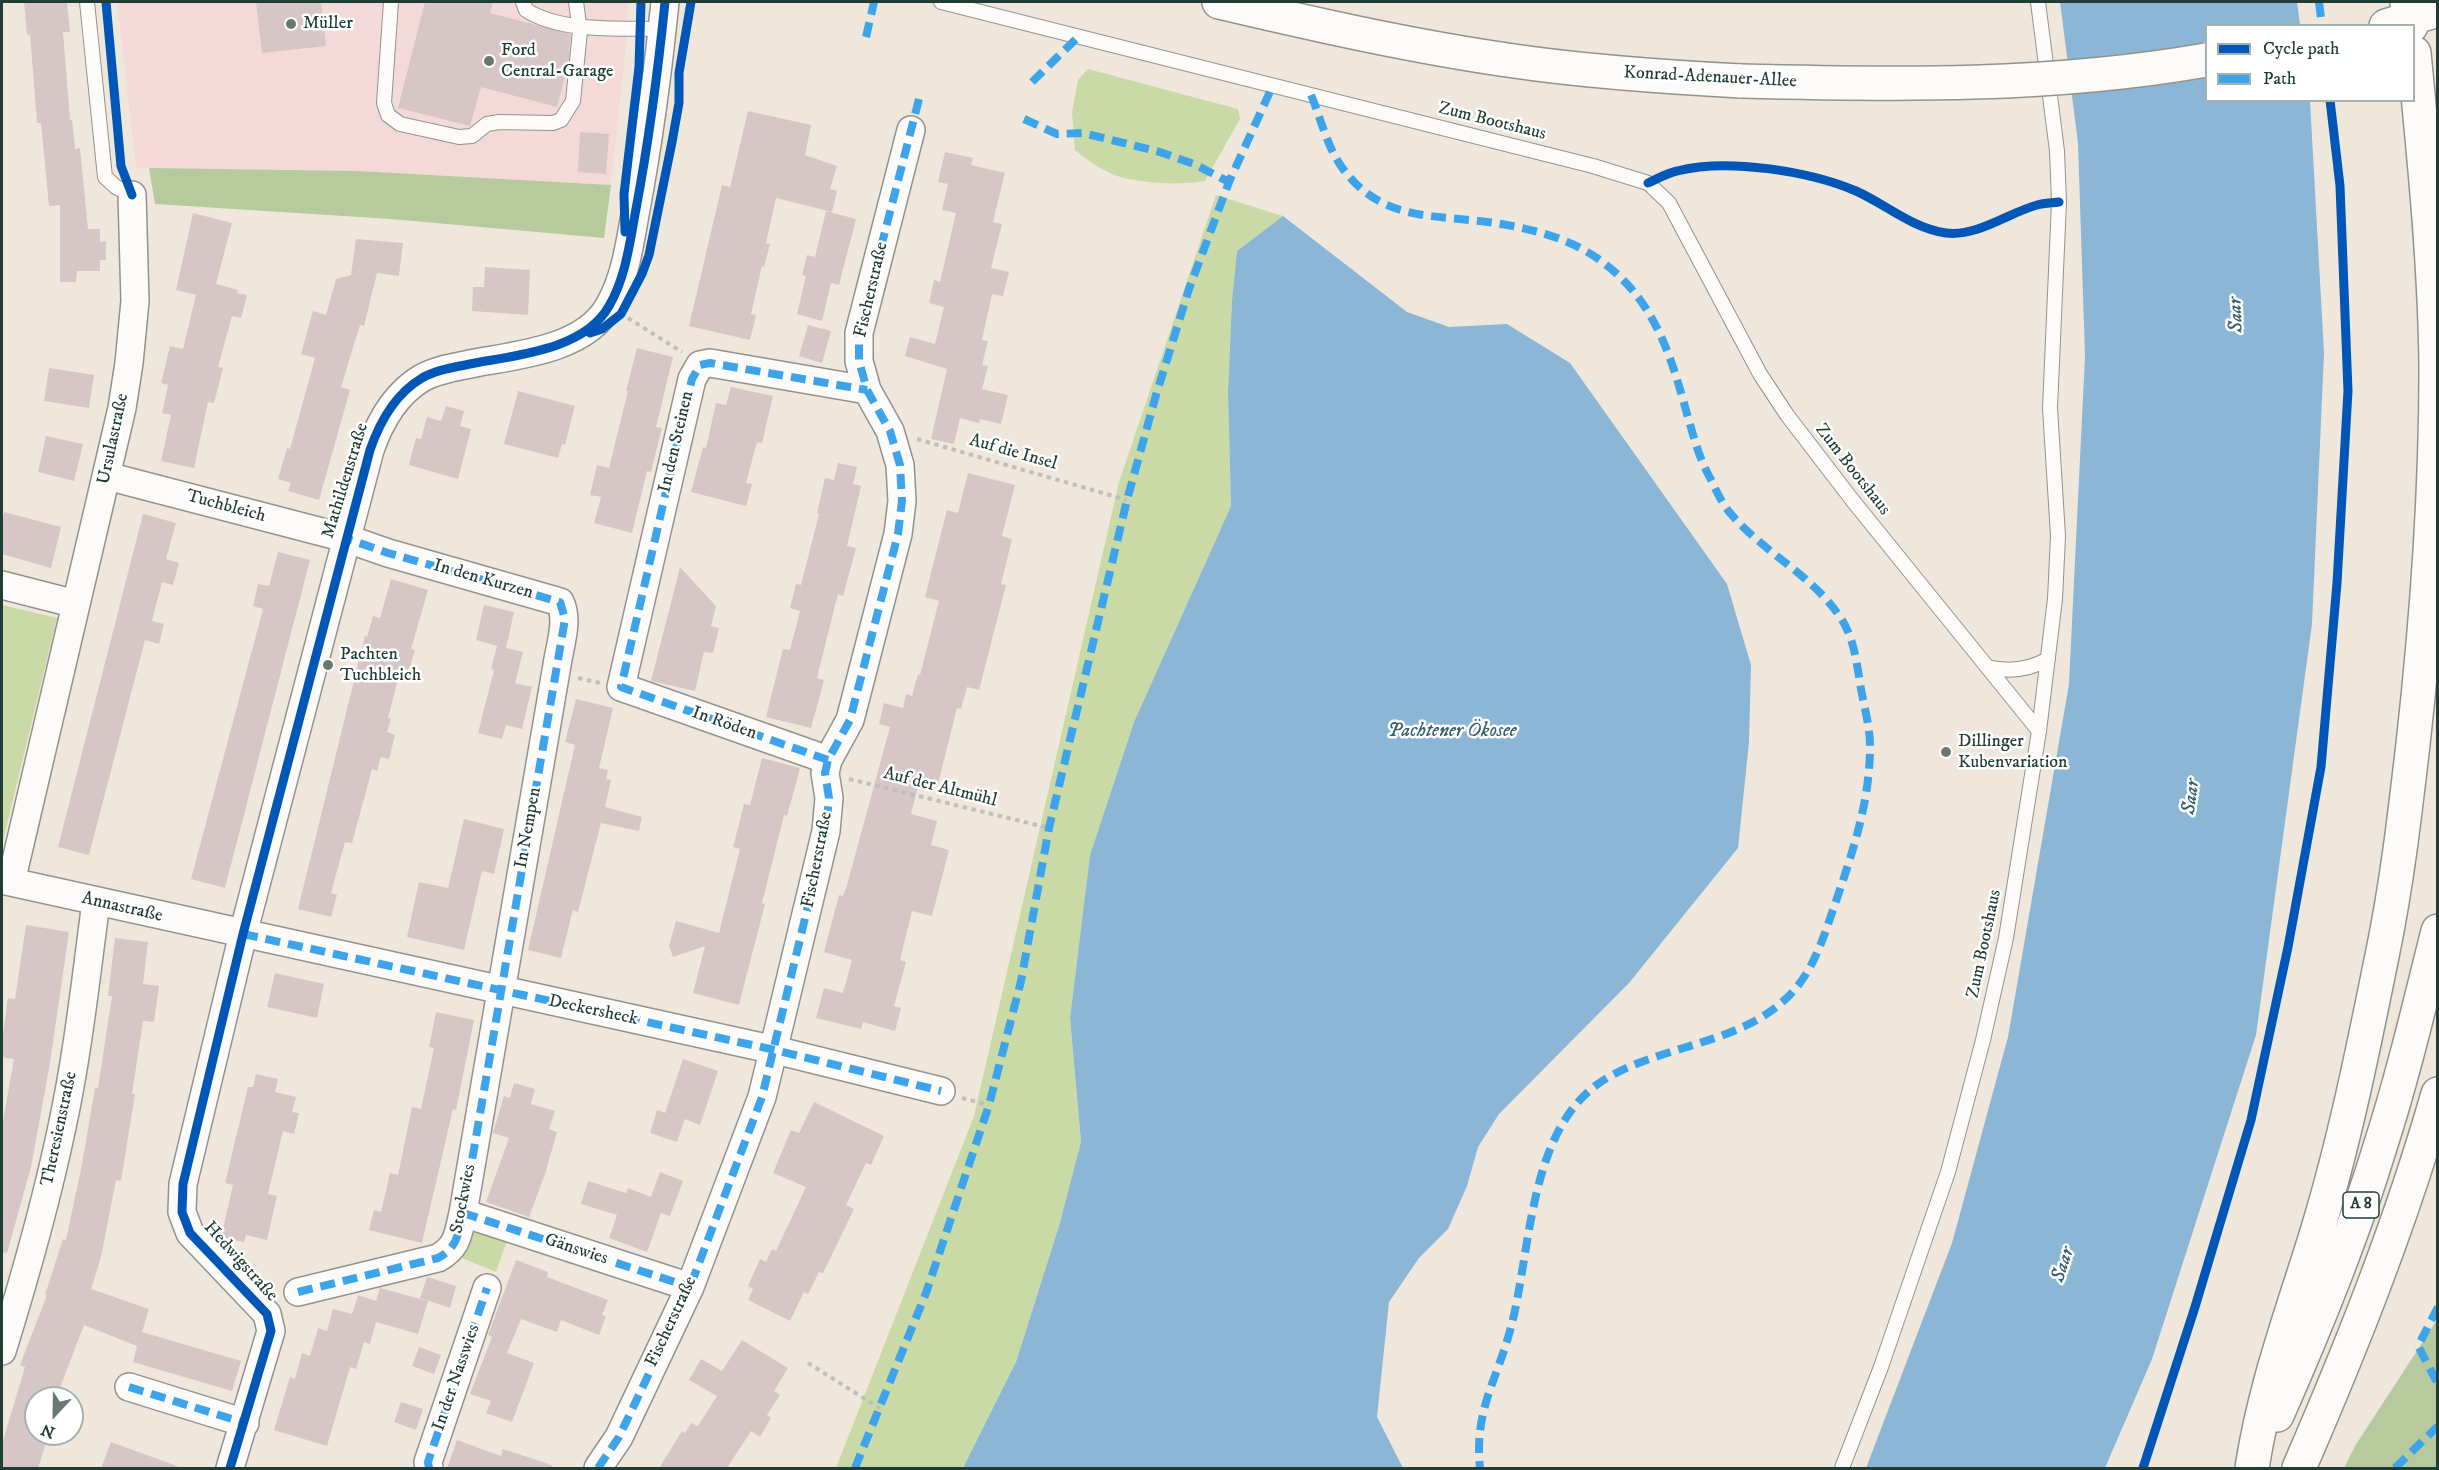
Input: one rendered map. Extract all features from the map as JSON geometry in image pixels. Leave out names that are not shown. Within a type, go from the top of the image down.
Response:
[{"type":"main road","name":"Konrad-Adenauer-Allee","points":[[1219,2],[1310,24],[1514,61],[1594,71],[1741,81],[1932,84],[2019,81],[2205,60]]},
{"type":"main road","points":[[2253,1468],[2260,1421],[2274,1364],[2317,1230],[2350,1103],[2381,959],[2402,838],[2419,695],[2432,536],[2436,368],[2430,223],[2415,63]]},
{"type":"main road","name":"A 8","points":[[2253,1468],[2311,1340],[2347,1245],[2384,1135],[2438,931]]},
{"type":"main road","name":"A 8","points":[[2299,1468],[2348,1355],[2385,1259],[2438,1094]]},
{"type":"main road","points":[[2315,1431],[2373,1317],[2438,1173]]},
{"type":"street","name":"Mathildenstraße","points":[[243,934],[345,538],[379,427],[390,407],[423,378],[446,369],[539,350],[573,339],[596,322],[609,306],[625,265],[646,156],[664,16]]},
{"type":"street","name":"Fischerstraße","points":[[598,1468],[619,1437],[690,1287],[762,1097],[826,831],[829,798],[826,766],[850,720],[898,534],[902,501],[900,465],[890,431],[867,390],[859,361],[859,333],[910,130]]},
{"type":"street","name":"Ursulastraße","points":[[6,881],[76,604],[122,408],[135,301],[132,195]]},
{"type":"street","points":[[700,365],[710,363],[867,390]]},
{"type":"street","name":"In den Steinen","points":[[621,687],[692,379],[700,365]]},
{"type":"street","name":"Tuchbleich","points":[[106,476],[345,538]]},
{"type":"street","name":"In den Kurzen","points":[[345,538],[388,553],[560,602],[565,619],[556,670]]},
{"type":"street","points":[[2,585],[76,604]]},
{"type":"street","name":"In Nempen","points":[[500,990],[556,670]]},
{"type":"street","name":"In Röden","points":[[621,687],[826,766]]},
{"type":"street","name":"Annastraße","points":[[6,881],[243,934]]},
{"type":"street","name":"Theresienstraße","points":[[2,1351],[29,1260],[63,1125],[80,1024],[96,902]]},
{"type":"street","name":"Deckersheck","points":[[243,934],[775,1050],[947,1093]]},
{"type":"street","name":"Hedwigstraße","points":[[230,1468],[271,1331],[267,1314],[190,1233],[182,1212],[183,1184],[243,934]]},
{"type":"street","name":"Stockwies","points":[[298,1292],[438,1257],[450,1251],[455,1244],[463,1213],[500,990]]},
{"type":"street","name":"Gänswies","points":[[463,1213],[690,1287]]},
{"type":"street","name":"In der Nasswies","points":[[429,1468],[428,1462],[487,1288]]},
{"type":"street","points":[[129,1387],[245,1423]]},
{"type":"lane","name":"Ursulastraße","points":[[87,2],[105,177],[116,187],[132,195]]},
{"type":"lane","points":[[391,2],[384,103],[388,115],[400,124],[459,137],[472,136],[487,124],[499,122],[553,123],[561,120],[573,101],[579,27],[576,2]]},
{"type":"lane","points":[[523,2],[525,10],[534,15],[579,27],[664,16]]},
{"type":"lane","name":"Zum Bootshaus","points":[[941,2],[1593,166],[1648,183],[1669,203],[1760,375],[1787,416],[2039,731],[2006,938],[1950,1161],[1914,1274],[1842,1468]]},
{"type":"lane","points":[[2038,2],[2057,151],[2059,202],[2050,408],[2058,536],[2055,599],[2039,731]]},
{"type":"lane","points":[[1987,667],[2000,670],[2020,669],[2038,665],[2048,659]]},
{"type":"path","points":[[609,306],[700,365]]},
{"type":"path","points":[[556,670],[621,687]]},
{"type":"path","points":[[947,1093],[989,1105]]},
{"type":"path","points":[[808,1363],[881,1409]]},
{"type":"shaded area","points":[[117,2],[628,2],[626,46],[611,185],[358,171],[136,168]]},
{"type":"green space","points":[[1088,69],[1238,109],[1240,119],[1205,181],[1165,183],[1124,178],[1104,170],[1075,150],[1072,112],[1078,80]]},
{"type":"green space","points":[[149,168],[358,171],[611,185],[604,238],[391,219],[155,204]]},
{"type":"green space","points":[[1216,195],[1283,216],[1237,251],[1232,300],[1228,391],[1231,506],[1134,722],[1090,855],[1070,1018],[1081,1142],[1059,1226],[1016,1362],[963,1468],[836,1468],[974,1116],[1119,482]]},
{"type":"green space","points":[[2,605],[57,618],[2,845]]},
{"type":"green space","points":[[476,1232],[507,1241],[496,1272],[462,1258],[467,1239]]},
{"type":"green space","points":[[2437,1320],[2437,1468],[2344,1468],[2355,1446]]},
{"type":"water","name":"Saar","points":[[2060,2],[2297,2],[2300,24],[2205,24],[2205,102],[2310,102],[2324,353],[2312,624],[2256,1035],[2152,1359],[2105,1468],[1866,1468],[1952,1243],[2008,1037],[2069,684],[2085,356],[2078,143]]},
{"type":"water","name":"Pachtener Ökosee","points":[[1283,216],[1407,312],[1449,327],[1507,324],[1570,363],[1727,584],[1751,665],[1749,742],[1738,848],[1629,983],[1499,1114],[1478,1147],[1467,1186],[1448,1229],[1419,1258],[1389,1302],[1377,1417],[1403,1468],[963,1468],[1016,1362],[1059,1226],[1081,1142],[1070,1018],[1090,855],[1134,722],[1231,506],[1228,391],[1232,300],[1237,251]]},
{"type":"building","points":[[24,2],[67,2],[70,32],[63,32],[70,120],[72,120],[75,149],[80,148],[88,229],[100,229],[100,242],[106,241],[106,260],[100,260],[100,271],[77,271],[76,282],[60,282],[60,205],[49,206],[41,123],[37,123],[30,34],[27,35]]},
{"type":"building","name":"Müller","points":[[256,2],[321,2],[326,46],[262,53]]},
{"type":"building","name":"Ford Central-Garage","points":[[425,2],[493,2],[490,13],[571,34],[568,65],[557,107],[481,87],[470,126],[398,108]]},
{"type":"building","points":[[748,111],[811,125],[805,155],[837,166],[830,189],[837,191],[832,212],[776,198],[766,243],[770,244],[764,267],[762,266],[751,314],[756,315],[750,340],[689,326],[722,185],[730,187]]},
{"type":"building","points":[[580,132],[609,134],[606,174],[578,172]]},
{"type":"building","points":[[945,152],[973,158],[971,165],[1005,173],[993,222],[1002,224],[991,268],[1009,272],[1003,296],[992,294],[982,340],[988,341],[982,365],[988,366],[982,389],[1008,395],[1001,424],[980,419],[979,423],[960,418],[954,444],[931,439],[947,369],[905,356],[910,337],[935,344],[944,307],[929,303],[934,280],[940,282],[956,213],[942,210],[948,184],[938,182]]},
{"type":"building","points":[[826,211],[856,219],[839,285],[831,283],[822,321],[797,314],[806,276],[802,275],[807,255],[815,257]]},
{"type":"building","points":[[193,213],[232,223],[216,284],[247,295],[241,318],[232,316],[218,367],[223,368],[214,403],[208,402],[194,468],[161,461],[171,415],[162,413],[168,385],[161,383],[170,346],[183,349],[196,295],[176,290]]},
{"type":"building","points":[[356,239],[403,243],[399,276],[377,273],[364,326],[360,325],[341,387],[350,390],[319,500],[288,491],[291,483],[278,479],[287,448],[290,449],[315,358],[301,354],[313,311],[326,315],[336,279],[351,275]]},
{"type":"building","points":[[485,267],[530,270],[528,315],[472,311],[473,287],[484,287]]},
{"type":"building","points":[[808,325],[831,331],[822,363],[799,356]]},
{"type":"building","points":[[637,348],[673,357],[656,427],[662,428],[651,472],[647,471],[632,533],[594,523],[601,497],[590,495],[597,465],[609,468]]},
{"type":"building","points":[[49,368],[94,375],[89,408],[44,401]]},
{"type":"building","points":[[731,387],[773,396],[762,443],[757,442],[746,483],[752,484],[746,506],[691,492],[703,447],[706,448],[716,403],[726,405]]},
{"type":"building","points":[[518,391],[575,406],[565,445],[562,444],[558,458],[504,444]]},
{"type":"building","points":[[446,406],[464,411],[460,426],[471,429],[458,479],[409,465],[416,438],[421,439],[427,417],[441,421]]},
{"type":"building","points":[[46,436],[83,444],[74,481],[38,472]]},
{"type":"building","points":[[838,463],[857,467],[853,484],[861,486],[847,546],[856,548],[843,596],[838,594],[817,678],[824,680],[811,728],[766,717],[783,649],[790,650],[800,611],[790,608],[796,584],[801,585],[819,514],[817,513],[825,478],[834,480]]},
{"type":"building","points":[[968,473],[1015,485],[1002,536],[1012,539],[1001,584],[1006,585],[979,690],[967,687],[961,709],[957,708],[938,784],[920,779],[911,814],[937,821],[931,845],[949,850],[932,916],[912,911],[900,960],[906,962],[894,1006],[901,1008],[895,1031],[863,1022],[861,1029],[816,1018],[824,988],[843,993],[852,960],[824,952],[839,895],[843,896],[847,885],[890,727],[879,724],[884,703],[903,708],[906,694],[912,696],[918,674],[920,675],[939,601],[925,597],[947,510],[958,513]]},
{"type":"building","points":[[4,512],[61,527],[51,568],[2,554]]},
{"type":"building","points":[[143,514],[176,523],[166,559],[179,563],[173,585],[162,582],[152,621],[164,624],[159,644],[145,640],[89,855],[58,847]]},
{"type":"building","points":[[278,552],[310,560],[225,888],[191,879],[263,609],[253,606],[258,584],[269,586]]},
{"type":"building","points":[[680,567],[716,606],[711,626],[719,628],[713,653],[704,652],[695,691],[651,681]]},
{"type":"building","points":[[391,579],[428,590],[411,649],[415,650],[407,677],[399,675],[388,718],[391,719],[387,732],[395,735],[389,759],[381,757],[377,771],[372,769],[352,843],[345,842],[331,893],[337,895],[331,917],[298,909],[365,636],[367,637],[373,616],[380,618]]},
{"type":"building","points":[[484,605],[514,612],[506,648],[523,652],[515,683],[532,687],[522,729],[506,725],[502,739],[478,733],[494,670],[491,669],[497,646],[476,640]]},
{"type":"building","points":[[576,699],[613,708],[599,768],[608,770],[606,779],[611,780],[605,807],[642,817],[639,831],[601,823],[578,912],[573,910],[561,958],[528,950],[575,745],[565,742]]},
{"type":"building","points":[[762,758],[800,768],[787,816],[784,815],[762,903],[765,904],[739,1005],[693,993],[705,946],[673,957],[669,946],[676,921],[719,933],[740,849],[733,847],[744,804],[750,805]]},
{"type":"building","points":[[464,819],[504,829],[494,874],[482,871],[464,950],[407,937],[419,882],[448,888]]},
{"type":"building","points":[[26,925],[69,932],[50,1063],[31,1167],[7,1253],[2,1252],[2,1127],[14,1059],[2,1057],[2,1042],[8,998],[15,999]]},
{"type":"building","points":[[115,938],[148,942],[143,984],[159,986],[154,1022],[143,1021],[132,1094],[135,1094],[121,1181],[116,1180],[101,1257],[91,1289],[149,1309],[142,1332],[241,1361],[232,1391],[133,1362],[137,1346],[84,1325],[61,1386],[24,1386],[24,1446],[45,1446],[38,1468],[2,1468],[2,1444],[25,1367],[20,1365],[47,1295],[45,1295],[63,1239],[66,1240],[95,1088],[98,1088],[112,996],[108,996]]},
{"type":"building","points":[[275,973],[324,984],[317,1018],[267,1007]]},
{"type":"building","points":[[436,1012],[474,1020],[456,1110],[453,1109],[422,1243],[369,1230],[374,1210],[381,1212],[390,1173],[398,1175],[412,1107],[421,1109],[434,1048],[429,1047]]},
{"type":"building","points":[[683,1059],[718,1071],[700,1125],[685,1119],[677,1142],[650,1133],[657,1110],[665,1113]]},
{"type":"building","points":[[256,1074],[278,1079],[275,1092],[296,1097],[292,1112],[299,1113],[294,1134],[283,1131],[268,1194],[277,1196],[267,1240],[246,1235],[244,1242],[221,1237],[233,1185],[225,1183],[248,1087],[253,1087]]},
{"type":"building","points":[[514,1083],[535,1089],[531,1104],[555,1111],[549,1129],[557,1132],[529,1217],[486,1202],[509,1138],[493,1133],[504,1096],[510,1098]]},
{"type":"building","points":[[814,1102],[884,1136],[871,1165],[866,1163],[846,1205],[854,1209],[823,1273],[819,1272],[808,1294],[804,1292],[790,1321],[748,1300],[753,1289],[748,1286],[760,1259],[766,1262],[772,1249],[776,1251],[806,1187],[773,1173],[791,1130],[799,1133]]},
{"type":"building","points":[[660,1172],[683,1181],[670,1216],[661,1213],[647,1252],[609,1238],[617,1215],[581,1204],[588,1181],[626,1193],[628,1188],[651,1197]]},
{"type":"building","points":[[516,1260],[548,1272],[547,1277],[608,1300],[602,1315],[606,1316],[599,1335],[561,1320],[557,1332],[521,1319],[507,1353],[534,1363],[512,1422],[486,1413],[491,1401],[470,1394],[492,1337],[488,1335]]},
{"type":"building","points":[[427,1277],[456,1286],[450,1308],[420,1298]]},
{"type":"building","points":[[380,1288],[428,1301],[418,1334],[376,1322],[370,1344],[364,1342],[356,1369],[350,1367],[327,1446],[274,1430],[290,1377],[295,1379],[302,1353],[310,1356],[318,1328],[327,1331],[333,1309],[352,1314],[358,1295],[376,1301]]},
{"type":"building","points":[[742,1340],[788,1368],[774,1391],[780,1395],[767,1415],[771,1418],[760,1437],[751,1431],[727,1468],[659,1468],[682,1431],[685,1433],[691,1423],[698,1426],[717,1396],[689,1380],[701,1359],[722,1371]]},
{"type":"building","points":[[419,1347],[441,1355],[434,1374],[412,1366]]},
{"type":"building","points":[[401,1402],[423,1409],[416,1430],[394,1422]]},
{"type":"building","points":[[457,1440],[501,1456],[503,1449],[552,1465],[552,1468],[447,1468]]},
{"type":"building","points":[[111,1442],[177,1466],[177,1468],[101,1468]]},
{"type":"marked path","points":[[866,37],[874,2]]},
{"type":"marked path","points":[[2319,2],[2322,24]]},
{"type":"marked path","points":[[1032,82],[1080,35]]},
{"type":"marked path","points":[[855,1468],[926,1293],[989,1105],[1021,981],[1049,828],[1127,500],[1156,395],[1189,289],[1229,182],[1273,85]]},
{"type":"marked path","points":[[1311,95],[1334,155],[1354,182],[1371,196],[1389,206],[1409,212],[1495,223],[1553,236],[1593,255],[1637,295],[1649,313],[1667,351],[1704,467],[1724,505],[1757,540],[1814,587],[1843,622],[1855,655],[1869,730],[1867,788],[1859,828],[1825,933],[1806,974],[1788,997],[1766,1014],[1741,1028],[1632,1065],[1607,1078],[1581,1099],[1562,1125],[1547,1156],[1537,1190],[1511,1327],[1483,1412],[1479,1447],[1480,1468]]},
{"type":"marked path","points":[[598,1468],[619,1437],[690,1287],[762,1097],[826,831],[829,798],[825,773],[828,760],[850,720],[898,534],[902,501],[900,465],[890,431],[867,390],[859,361],[859,333],[919,99]]},
{"type":"marked path","points":[[1024,119],[1057,134],[1083,133],[1160,152],[1194,164],[1229,182]]},
{"type":"marked path","points":[[828,760],[621,687],[692,379],[700,365],[710,363],[867,390]]},
{"type":"marked path","points":[[298,1292],[438,1258],[450,1249],[456,1239],[463,1213],[565,619],[560,602],[388,553],[345,538]]},
{"type":"marked path","points":[[243,934],[775,1050],[941,1091]]},
{"type":"marked path","points":[[463,1213],[690,1287]]},
{"type":"marked path","points":[[429,1468],[428,1462],[487,1288]]},
{"type":"marked path","points":[[2438,1307],[2418,1346],[2438,1384]]},
{"type":"marked path","points":[[129,1387],[245,1423]]},
{"type":"marked path","points":[[2395,1468],[2438,1426]]},
{"type":"cycle path","points":[[106,2],[121,166],[132,195]]},
{"type":"cycle path","points":[[625,232],[624,194],[639,67],[641,2]]},
{"type":"cycle path","points":[[230,1468],[271,1331],[267,1314],[190,1233],[182,1212],[183,1184],[243,934],[370,450],[390,409],[412,384],[434,372],[530,353],[568,341],[584,332],[609,306],[620,283],[632,234],[649,131],[665,2]]},
{"type":"cycle path","points":[[590,333],[602,329],[621,314],[642,274],[649,255],[679,103],[679,73],[691,2]]},
{"type":"cycle path","points":[[2143,1468],[2195,1307],[2251,1120],[2288,947],[2321,767],[2337,583],[2348,391],[2340,186],[2330,102]]},
{"type":"cycle path","points":[[1648,183],[1673,172],[1697,167],[1743,166],[1792,172],[1856,191],[1911,221],[1946,233],[1981,228],[2037,205],[2059,202]]},
{"type":"place","name":"Müller","points":[[291,24]]},
{"type":"place","name":"Ford Central-Garage","points":[[489,61]]},
{"type":"place","name":"Pachten Tuchbleich","points":[[328,665]]},
{"type":"place","name":"Dillinger Kubenvariation","points":[[1946,752]]}]
